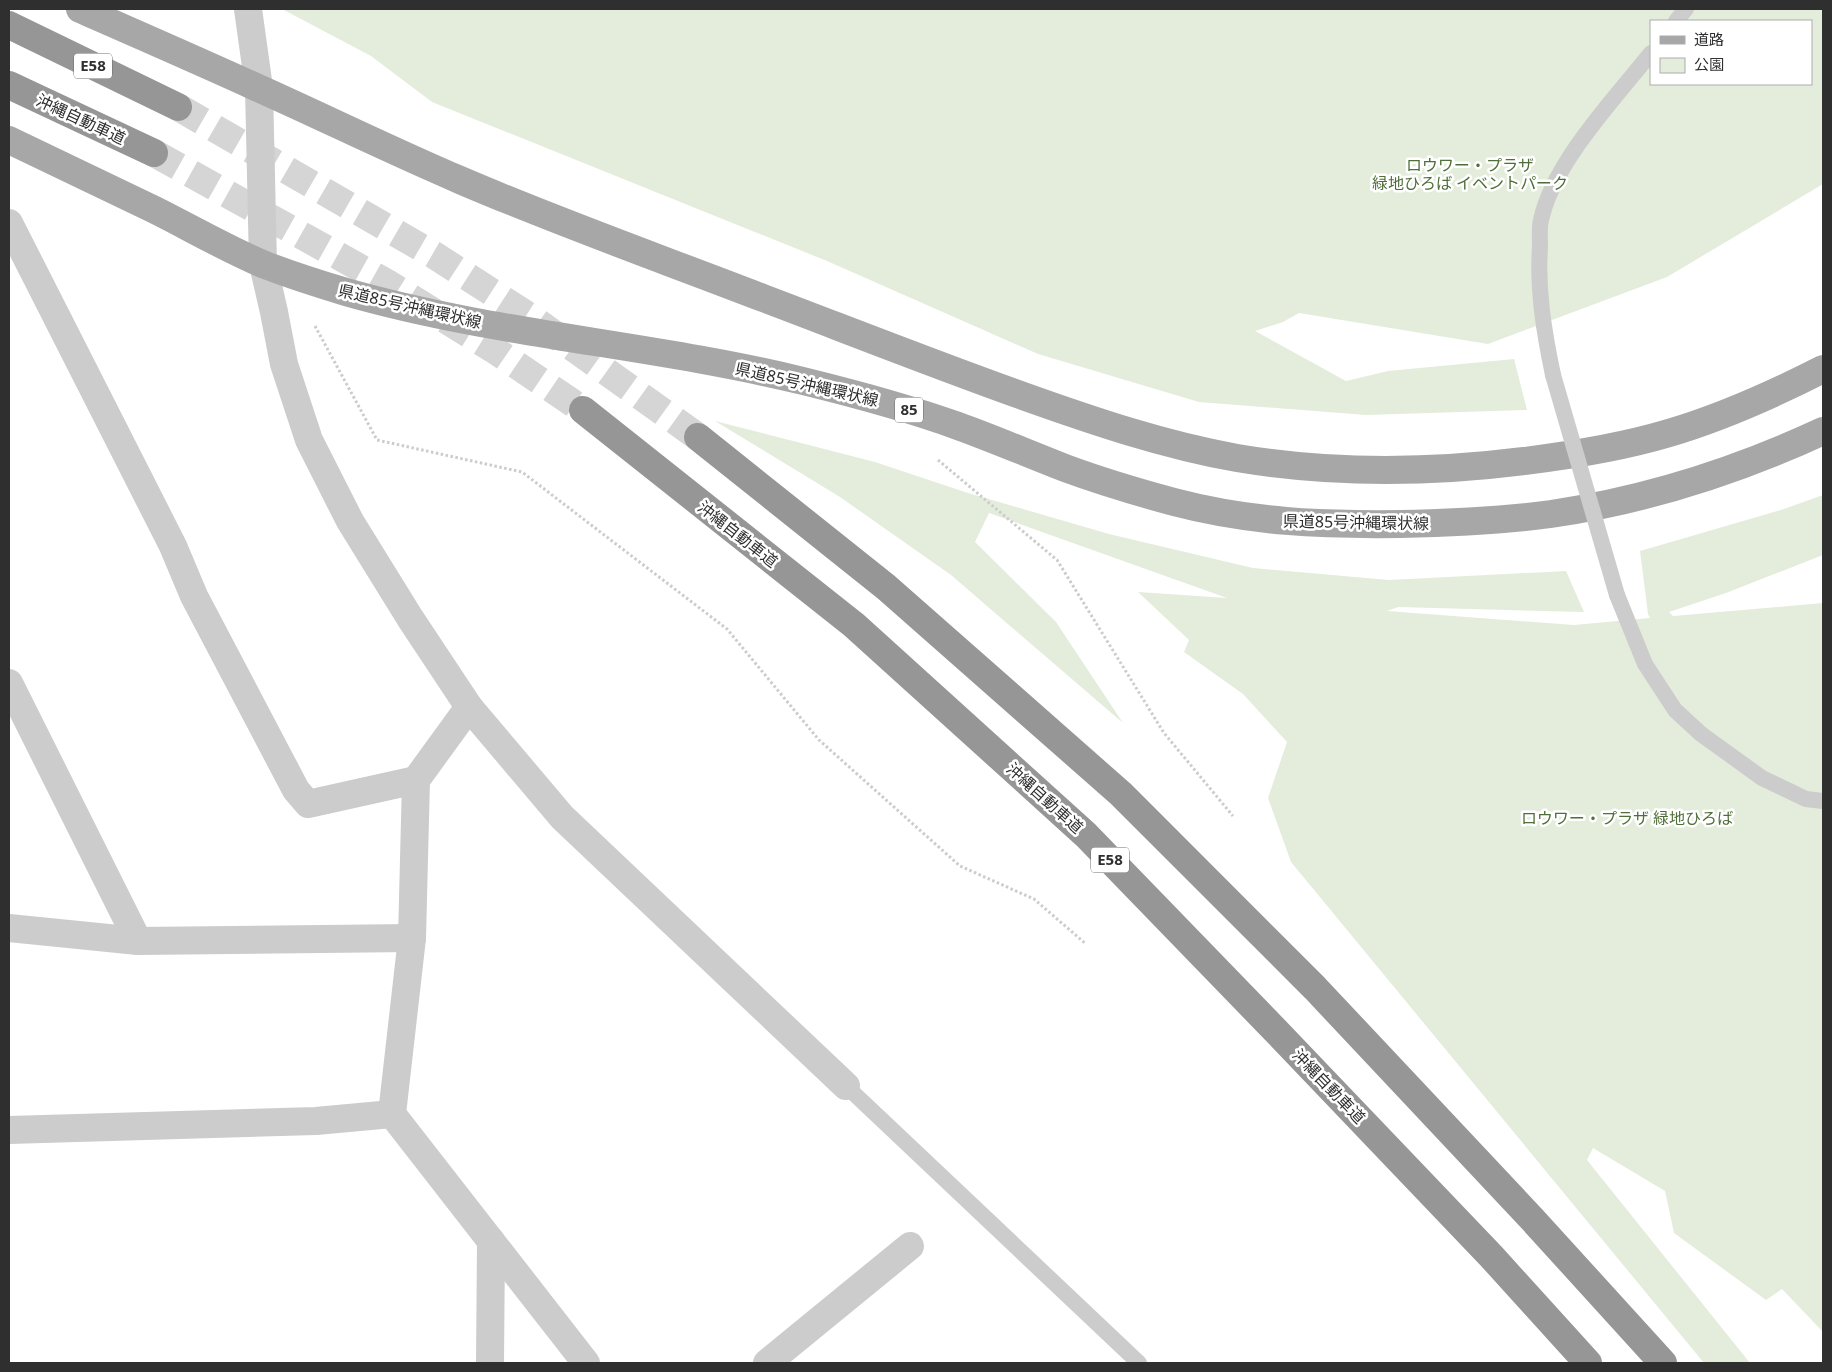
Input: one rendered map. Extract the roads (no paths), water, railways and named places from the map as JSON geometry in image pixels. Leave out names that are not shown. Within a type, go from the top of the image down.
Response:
[{"type":"highway","name":"E58","points":[[9,25],[178,107]]},
{"type":"highway","name":"沖縄自動車道","points":[[9,86],[154,153]]},
{"type":"highway","name":"沖縄自動車道","points":[[583,410],[854,626],[1086,834],[1491,1256],[1588,1363]]},
{"type":"highway","points":[[698,437],[886,587],[1121,794],[1315,988],[1533,1220],[1662,1363]]},
{"type":"main road","points":[[80,9],[465,182],[948,369],[1115,427],[1235,457],[1284,464],[1392,470],[1448,469],[1560,457],[1619,446],[1668,434],[1765,397],[1823,369]]},
{"type":"main road","name":"県道85号沖縄環状線","points":[[9,140],[115,190],[263,264],[349,292],[475,322],[795,379],[858,395],[961,427],[1070,470],[1125,488],[1233,515],[1277,521],[1324,524],[1462,523],[1550,514],[1639,497],[1707,478],[1779,452],[1823,431]]},
{"type":"street","points":[[248,9],[259,88],[263,264],[284,364],[309,440],[350,522],[469,707],[562,817],[846,1086]]},
{"type":"street","points":[[9,223],[173,546],[194,596],[296,790],[308,804],[416,780]]},
{"type":"street","points":[[9,683],[138,941]]},
{"type":"street","points":[[469,707],[416,780],[412,938],[392,1114],[586,1363]]},
{"type":"street","points":[[9,928],[138,941],[412,938]]},
{"type":"street","points":[[9,1130],[316,1121],[392,1114]]},
{"type":"street","points":[[490,1363],[491,1240]]},
{"type":"street","points":[[766,1363],[910,1246]]},
{"type":"lane","points":[[1677,20],[1686,9]]},
{"type":"lane","points":[[1650,54],[1575,149],[1553,186],[1541,220],[1539,262],[1541,313],[1553,375],[1617,595],[1645,664],[1675,710],[1701,734],[1762,778],[1806,799],[1823,801]]},
{"type":"lane","points":[[846,1086],[1139,1363]]},
{"type":"tunnel","points":[[178,107],[434,255],[533,319],[698,437]]},
{"type":"tunnel","points":[[154,153],[387,283],[493,349],[583,410]]},
{"type":"park label","name":"ロウワー・プラザ 緑地ひろば イベントパーク","points":[[1470,174]]},
{"type":"park label","name":"ロウワー・プラザ 緑地ひろば","points":[[1627,818]]}]
